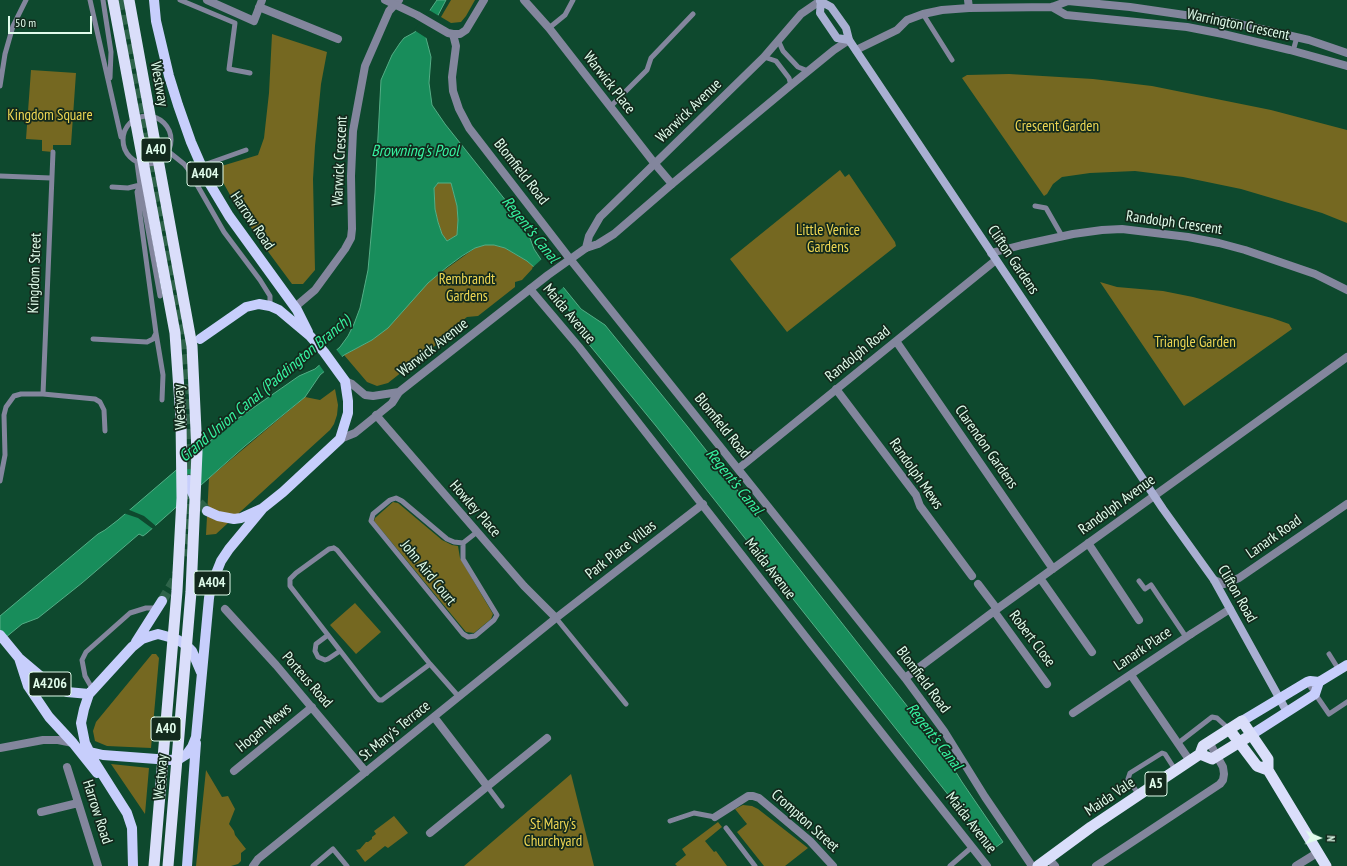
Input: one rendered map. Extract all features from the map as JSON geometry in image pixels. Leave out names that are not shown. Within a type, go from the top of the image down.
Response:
[{"type":"highway","name":"Westway","points":[[113,0],[175,333],[181,419],[182,490],[177,591],[154,866]]},
{"type":"highway","name":"Westway","points":[[129,0],[192,346],[197,445],[196,506],[191,592],[168,866]]},
{"type":"highway","name":"Maida Vale","points":[[1038,866],[1051,862],[1091,827],[1200,754],[1203,746],[1242,721]]},
{"type":"highway","points":[[1242,721],[1268,759],[1268,770],[1326,866]]},
{"type":"highway","points":[[1229,729],[1257,766],[1268,770]]},
{"type":"highway","points":[[1200,754],[1212,759],[1251,735]]},
{"type":"main road","name":"Harrow Road","points":[[154,0],[156,20],[169,76],[178,106],[201,166],[208,181],[229,216],[295,307],[310,336]]},
{"type":"main road","name":"Clifton Gardens","points":[[820,0],[832,7],[846,28],[849,40],[1155,496]]},
{"type":"main road","name":"Clifton Gardens","points":[[820,0],[820,13],[837,38],[849,40]]},
{"type":"main road","points":[[200,339],[246,307],[259,304],[270,306]]},
{"type":"main road","name":"Harrow Road","points":[[201,674],[209,598],[215,573],[221,561],[263,508],[283,492],[340,439],[348,413],[345,381],[338,371],[310,336],[286,315],[270,306]]},
{"type":"main road","points":[[189,480],[190,488],[199,503]]},
{"type":"main road","name":"Clifton Road","points":[[1155,496],[1214,580],[1286,712]]},
{"type":"main road","name":"Harrow Road","points":[[207,511],[218,516],[234,519],[241,518],[263,508]]},
{"type":"main road","points":[[116,794],[89,751],[84,738],[81,723],[84,709],[91,692],[132,647],[160,605]]},
{"type":"main road","points":[[132,647],[142,639],[158,634],[178,640],[192,652],[201,674],[187,866]]},
{"type":"main road","name":"A4206","points":[[0,635],[19,658],[57,688],[67,692],[91,692]]},
{"type":"main road","name":"A4206","points":[[19,658],[28,686],[49,717],[116,794]]},
{"type":"main road","points":[[1251,735],[1315,694],[1319,682],[1343,668]]},
{"type":"main road","name":"Maida Vale","points":[[1242,721],[1307,682],[1319,682]]},
{"type":"main road","points":[[89,751],[103,755],[163,760],[179,759],[187,754],[196,737]]},
{"type":"main road","name":"A4206","points":[[73,743],[89,751]]},
{"type":"main road","name":"Harrow Road","points":[[116,794],[127,812],[132,828],[133,866]]},
{"type":"street","points":[[207,0],[254,21],[261,3],[338,40]]},
{"type":"street","points":[[385,0],[397,2],[438,28],[453,34],[460,34],[466,30],[484,0]]},
{"type":"street","name":"Warwick Place","points":[[524,0],[549,28],[672,184]]},
{"type":"street","name":"Warwick Avenue","points":[[586,248],[589,236],[600,217],[764,57],[801,14],[820,0]]},
{"type":"street","name":"Warrington Crescent","points":[[856,50],[897,30],[907,20],[923,14],[969,4],[1052,4],[1068,1],[1143,9],[1226,21],[1297,37],[1347,53]]},
{"type":"street","name":"Warwick Crescent","points":[[295,307],[315,290],[345,249],[351,238],[353,131],[358,98],[365,66],[389,11],[397,2]]},
{"type":"street","name":"Warrington Crescent","points":[[1052,4],[1066,15],[1187,27],[1224,34],[1347,66]]},
{"type":"street","name":"Blomfield Road","points":[[453,34],[456,46],[452,77],[453,91],[459,109],[470,128],[570,259],[905,678],[944,731],[985,797],[1032,866]]},
{"type":"street","points":[[570,259],[586,248],[598,244],[614,234],[791,85],[834,50],[849,40]]},
{"type":"street","name":"Randolph Crescent","points":[[994,257],[1022,245],[1062,236],[1102,230],[1122,229],[1188,237],[1219,243],[1275,259],[1316,274],[1347,290]]},
{"type":"street","name":"Randolph Road","points":[[738,469],[896,341],[994,257]]},
{"type":"street","name":"Warwick Avenue","points":[[340,439],[355,433],[392,403],[399,392],[570,259]]},
{"type":"street","name":"Maida Avenue","points":[[530,289],[579,347],[703,504],[798,628],[987,866]]},
{"type":"street","name":"Clarendon Gardens","points":[[896,341],[1053,568]]},
{"type":"street","name":"Randolph Avenue","points":[[905,678],[1053,568],[1347,357]]},
{"type":"street","name":"Warwick Avenue","points":[[345,381],[352,384],[365,395],[373,396],[399,392]]},
{"type":"street","name":"Randolph Mews","points":[[836,389],[916,495],[920,506],[972,576]]},
{"type":"street","name":"Howley Place","points":[[376,415],[524,586],[556,618]]},
{"type":"street","name":"Park Place Villas","points":[[556,618],[703,504]]},
{"type":"street","name":"Lanark Road","points":[[1214,580],[1224,584],[1239,578],[1347,504]]},
{"type":"street","points":[[1088,544],[1139,620]]},
{"type":"street","points":[[1040,578],[1092,652]]},
{"type":"street","points":[[978,584],[996,610]]},
{"type":"street","name":"Porteus Road","points":[[224,609],[312,707],[366,772]]},
{"type":"street","name":"Lanark Place","points":[[1074,713],[1230,609]]},
{"type":"street","name":"Robert Close","points":[[996,610],[1047,684]]},
{"type":"street","name":"St Mary's Terrace","points":[[253,866],[258,860],[556,618]]},
{"type":"street","points":[[1131,675],[1190,761]]},
{"type":"street","name":"Hogan Mews","points":[[234,771],[312,707]]},
{"type":"street","points":[[434,717],[487,786]]},
{"type":"street","points":[[430,833],[547,738]]},
{"type":"street","points":[[0,748],[42,740],[58,740],[73,743]]},
{"type":"street","points":[[1096,866],[1220,784],[1223,780],[1224,768],[1218,755],[1209,742]]},
{"type":"street","name":"Harrow Road","points":[[67,767],[98,866]]},
{"type":"street","name":"Crompton Street","points":[[715,817],[748,796],[759,798],[810,842],[833,866]]},
{"type":"street","points":[[41,812],[78,803]]},
{"type":"street","points":[[1296,866],[1317,853]]},
{"type":"lane","points":[[0,86],[5,54],[12,26],[26,0]]},
{"type":"lane","points":[[90,0],[124,149],[129,158],[144,165],[158,162],[169,152],[171,144],[171,136],[164,122],[149,116],[141,116],[134,119],[126,128],[122,140]]},
{"type":"lane","points":[[103,0],[110,52],[110,87]]},
{"type":"lane","points":[[180,0],[235,23],[229,69],[250,73]]},
{"type":"lane","points":[[549,28],[565,15],[573,0]]},
{"type":"lane","points":[[610,107],[647,70],[651,58],[693,14]]},
{"type":"lane","points":[[923,14],[952,60]]},
{"type":"lane","points":[[1293,51],[1297,37]]},
{"type":"lane","points":[[778,40],[783,51],[798,67],[808,71]]},
{"type":"lane","points":[[764,57],[776,61],[789,78],[791,85]]},
{"type":"lane","points":[[201,166],[246,150]]},
{"type":"lane","name":"Kingdom Street","points":[[43,394],[53,152]]},
{"type":"lane","points":[[169,152],[188,169],[224,232],[260,280],[270,296],[270,306]]},
{"type":"lane","points":[[137,163],[160,296]]},
{"type":"lane","points":[[0,176],[51,178]]},
{"type":"lane","points":[[112,187],[128,188],[140,185]]},
{"type":"lane","points":[[140,185],[137,192],[163,375],[162,400]]},
{"type":"lane","points":[[1035,206],[1046,208],[1062,236]]},
{"type":"lane","points":[[93,339],[146,342],[153,339],[156,333]]},
{"type":"lane","points":[[0,481],[5,454],[4,415],[6,407],[14,396],[21,394],[43,394],[88,398],[100,402],[104,410],[105,431]]},
{"type":"lane","name":"John Aird Court","points":[[396,498],[402,501],[447,539],[454,542],[463,543],[463,559],[497,615],[494,620],[474,636],[468,637],[463,634],[371,521],[373,514],[390,500],[396,498]]},
{"type":"lane","points":[[463,543],[477,532]]},
{"type":"lane","points":[[430,664],[384,700],[379,700],[289,583],[292,578],[329,549],[334,548],[337,550],[458,697]]},
{"type":"lane","points":[[1139,581],[1145,589],[1151,585],[1189,636]]},
{"type":"lane","points":[[91,692],[85,676],[82,660],[86,652],[130,613],[160,605]]},
{"type":"lane","points":[[556,618],[626,704]]},
{"type":"lane","points":[[328,635],[316,644],[315,651],[318,657],[325,660],[340,651]]},
{"type":"lane","points":[[1329,654],[1343,668]]},
{"type":"lane","points":[[1307,682],[1329,714],[1347,702]]},
{"type":"lane","points":[[1177,744],[1212,717],[1217,718],[1229,729]]},
{"type":"lane","points":[[1139,795],[1128,779],[1130,773],[1162,753],[1165,754],[1176,770]]},
{"type":"lane","points":[[487,786],[502,806]]},
{"type":"lane","points":[[670,821],[694,813],[715,817]]},
{"type":"lane","points":[[726,828],[755,866]]},
{"type":"lane","points":[[950,866],[972,847]]},
{"type":"lane","points":[[313,866],[334,849],[347,866]]},
{"type":"green space","points":[[451,0],[475,0],[461,22],[451,23],[441,17]]},
{"type":"green space","points":[[272,34],[327,52],[321,84],[313,179],[315,270],[303,284],[292,284],[234,202],[215,168],[258,155],[264,138],[269,93]]},
{"type":"green space","name":"Kingdom Square","points":[[31,70],[76,73],[71,145],[53,145],[53,152],[42,151],[42,140],[26,139]]},
{"type":"green space","name":"Crescent Garden","points":[[1009,74],[1093,79],[1152,86],[1271,110],[1347,130],[1347,223],[1322,213],[1241,189],[1183,177],[1135,171],[1090,173],[1062,177],[1053,184],[1044,196],[962,78],[967,75]]},
{"type":"green space","name":"Little Venice Gardens","points":[[840,170],[845,177],[849,174],[895,242],[896,246],[787,332],[730,259]]},
{"type":"green space","points":[[438,183],[451,183],[457,206],[457,235],[447,241],[442,234],[435,209],[434,188]]},
{"type":"green space","name":"Rembrandt Gardens","points":[[485,245],[494,245],[505,248],[534,267],[522,280],[515,282],[515,287],[478,316],[467,317],[448,332],[450,334],[388,383],[377,386],[367,382],[344,355],[372,340],[388,327],[428,282],[475,248]]},
{"type":"green space","name":"Triangle Garden","points":[[1100,282],[1117,287],[1163,291],[1193,297],[1272,318],[1289,324],[1292,329],[1184,406]]},
{"type":"green space","points":[[335,389],[338,405],[337,415],[330,430],[216,534],[206,535],[209,478],[305,397],[320,400]]},
{"type":"green space","points":[[393,502],[398,503],[442,540],[458,546],[460,558],[493,614],[491,619],[474,633],[466,632],[374,521],[375,518]]},
{"type":"green space","points":[[355,603],[381,632],[356,654],[330,625]]},
{"type":"green space","points":[[152,654],[156,654],[159,658],[151,748],[107,746],[95,741],[93,731],[96,722]]},
{"type":"green space","points":[[111,764],[149,768],[145,814]]},
{"type":"green space","points":[[206,770],[222,797],[228,796],[235,809],[229,824],[235,835],[246,849],[241,853],[241,861],[238,864],[231,866],[196,866]]},
{"type":"green space","name":"St Mary's Churchyard","points":[[571,774],[594,866],[464,866]]},
{"type":"green space","points":[[743,805],[752,806],[758,809],[808,848],[785,866],[764,866],[737,832],[747,824],[735,809]]},
{"type":"green space","points":[[394,816],[408,833],[388,848],[385,846],[365,862],[356,850],[360,849],[366,842],[372,839],[372,837],[376,834],[374,831]]},
{"type":"green space","points":[[718,822],[722,827],[705,841],[714,852],[716,851],[727,866],[677,866],[675,864],[686,855],[682,849]]},
{"type":"water","name":"Browning's Pool","points":[[437,0],[446,0],[426,38],[431,57],[429,83],[432,105],[445,124],[518,216],[527,230],[534,249],[542,261],[581,309],[605,325],[687,426],[944,753],[1003,842],[992,850],[656,426],[573,325],[574,319],[571,313],[534,267],[505,248],[494,245],[485,245],[475,248],[447,267],[428,283],[388,328],[372,340],[344,355],[320,375],[305,397],[245,446],[147,533],[143,536],[139,534],[82,583],[38,618],[22,624],[0,642],[0,616],[98,534],[118,520],[230,424],[299,376],[315,369],[340,347],[348,336],[360,308],[368,270],[375,193],[381,80],[392,55],[400,43],[404,38],[415,32]],"holes":[[[438,183],[451,183],[457,206],[457,235],[447,241],[442,234],[438,222],[435,209],[434,188]]]},
{"type":"pier","points":[[429,10],[439,16],[428,39],[414,30]]},
{"type":"pier","points":[[543,258],[565,286],[554,295],[532,268]]},
{"type":"pier","points":[[335,348],[343,358],[325,373],[318,363]]},
{"type":"pier","points":[[127,509],[144,516],[156,526],[153,529],[138,518],[123,513]]},
{"type":"tunnel","points":[[121,0],[178,305],[184,348],[187,381],[189,480],[186,535],[183,556]]},
{"type":"tunnel","points":[[199,503],[207,511]]},
{"type":"tunnel","points":[[162,601],[177,573]]},
{"type":"water label","name":"Regent's Canal","points":[[530,230]]},
{"type":"water label","name":"Grand Union Canal (Paddington Branch)","points":[[265,389]]},
{"type":"water label","name":"Regent's Canal","points":[[734,482]]},
{"type":"water label","name":"Regent's Canal","points":[[934,737]]}]
